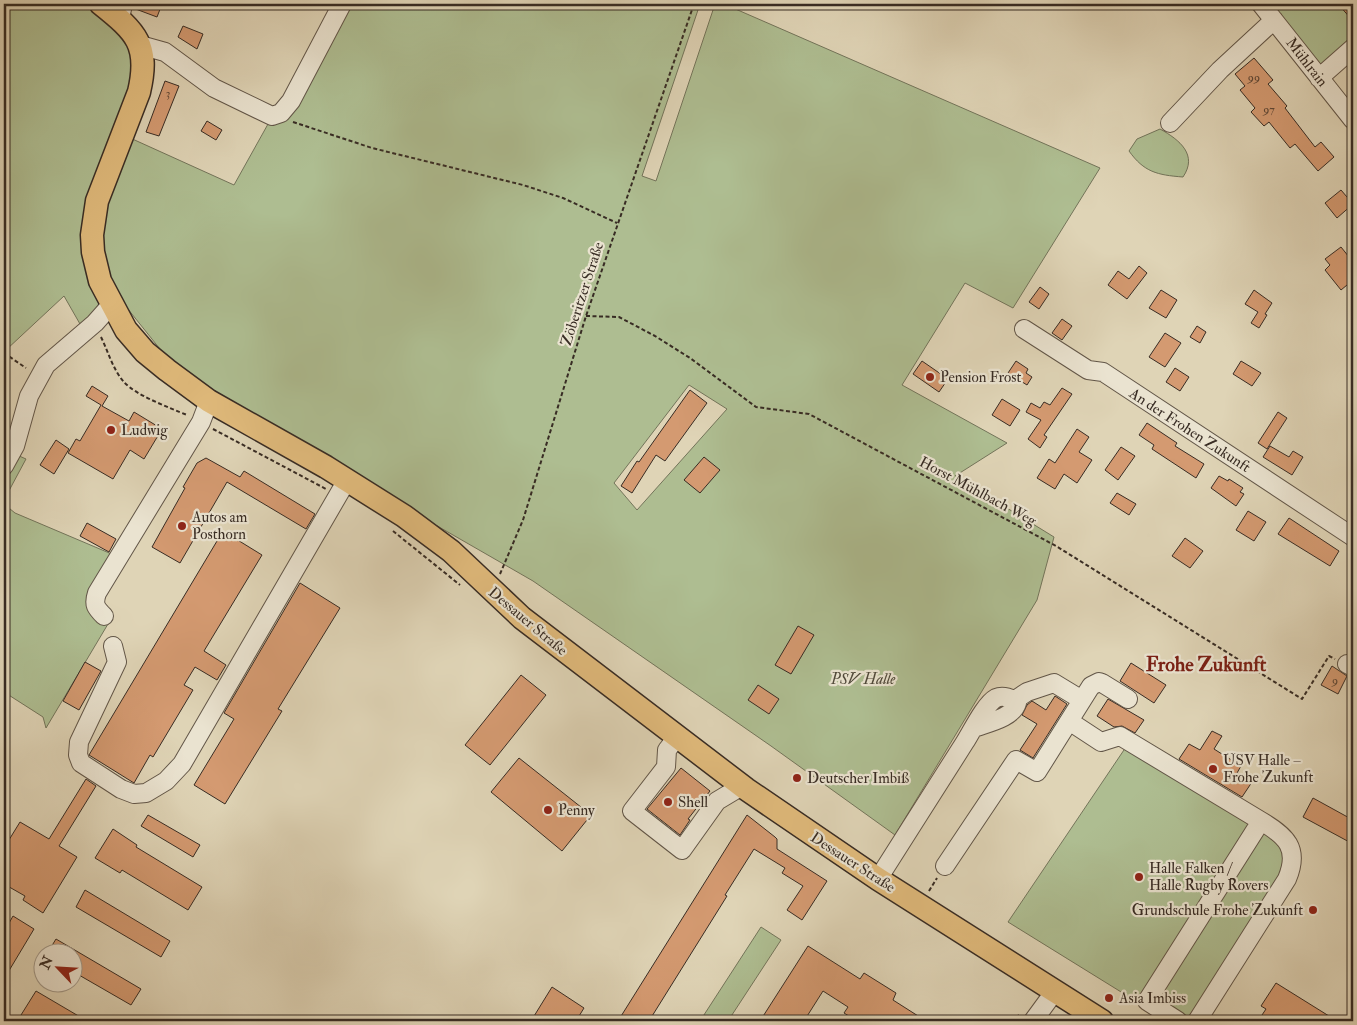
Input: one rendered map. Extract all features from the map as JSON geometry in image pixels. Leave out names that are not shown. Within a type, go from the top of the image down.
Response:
[{"type":"main road","points":[[101,4],[122,12],[140,45]]},
{"type":"main road","name":"Dessauer Straße","points":[[140,45],[144,60],[139,92],[97,201],[92,235],[96,268],[100,281],[111,305],[135,342],[154,360],[209,402],[346,480],[404,516],[451,551],[529,624],[742,786],[878,879],[1102,1021]]},
{"type":"street","points":[[140,45],[165,52],[214,88],[272,116],[282,113],[291,102],[342,4]]},
{"type":"street","name":"Mühlrain","points":[[1261,4],[1353,120]]},
{"type":"street","points":[[1170,123],[1220,70],[1274,20]]},
{"type":"street","points":[[1319,78],[1353,48]]},
{"type":"street","points":[[4,466],[15,446],[29,396],[46,365],[94,323],[111,305]]},
{"type":"street","name":"An der Frohen Zukunft","points":[[1024,329],[1088,370],[1102,372],[1353,537]]},
{"type":"street","points":[[104,616],[95,607],[96,593],[201,422],[209,402]]},
{"type":"street","points":[[112,646],[117,662],[79,742],[78,755],[81,763],[121,790],[134,794],[146,793],[166,781],[182,764],[346,480]]},
{"type":"street","points":[[945,866],[1016,760],[1037,772],[1063,727],[1091,686],[1099,682],[1128,699]]},
{"type":"street","points":[[878,879],[987,708],[997,697],[1015,700],[1027,692],[1054,683],[1082,700]]},
{"type":"street","points":[[1063,727],[1101,742],[1120,736],[1261,821],[1287,840],[1292,856],[1287,879],[1198,1021]]},
{"type":"street","points":[[677,737],[667,750],[666,767],[632,811],[682,850],[717,801],[742,786]]},
{"type":"street","points":[[1178,1021],[1147,1001],[1261,821]]},
{"type":"street","points":[[1033,1021],[1055,991]]},
{"type":"path","name":"Zöberitzer Straße","points":[[493,592],[522,520],[586,316],[694,4]]},
{"type":"path","points":[[272,116],[372,148],[523,185],[563,198],[618,223]]},
{"type":"path","name":"Horst Mühlbach Weg","points":[[586,316],[619,317],[690,358],[756,407],[809,414],[818,418],[1056,546],[1302,700],[1329,656]]},
{"type":"path","points":[[4,353],[39,376]]},
{"type":"green space","points":[[4,4],[91,4],[129,45],[134,76],[91,200],[100,301],[94,311],[80,324],[64,296],[6,350],[4,348]]},
{"type":"green space","name":"PSV Halle","points":[[335,4],[700,4],[642,176],[656,181],[715,4],[724,4],[1100,168],[1013,308],[965,283],[902,385],[1007,443],[955,476],[1054,537],[1037,600],[895,835],[771,746],[533,581],[227,405],[172,364],[107,283],[95,215],[128,137],[234,185]],"holes":[[[689,385],[727,409],[637,510],[614,483]]]},
{"type":"green space","points":[[1269,4],[1353,4],[1353,39],[1321,67]]},
{"type":"green space","points":[[1160,129],[1180,143],[1188,155],[1189,162],[1183,177],[1152,171],[1140,164],[1129,151],[1137,139]]},
{"type":"green space","points":[[17,455],[26,459],[4,500],[4,479]]},
{"type":"green space","points":[[4,504],[15,513],[114,555],[91,610],[108,624],[46,728],[43,717],[4,692]]},
{"type":"green space","name":"Halle Falken / Halle Rugby Rovers","points":[[1128,744],[1279,841],[1289,861],[1189,1021],[1168,1021],[1008,922]]},
{"type":"green space","points":[[761,927],[781,940],[728,1021],[700,1021]]},
{"type":"building","points":[[133,4],[162,4],[157,17],[133,8]]},
{"type":"building","points":[[1338,4],[1353,4],[1353,21]]},
{"type":"building","points":[[183,26],[203,34],[197,49],[178,37]]},
{"type":"building","points":[[1254,58],[1273,80],[1268,84],[1287,106],[1285,108],[1315,147],[1321,142],[1334,157],[1318,171],[1295,144],[1290,148],[1269,122],[1264,126],[1251,112],[1255,108],[1240,90],[1245,86],[1235,74]]},
{"type":"building","points":[[165,81],[179,86],[159,136],[146,132]]},
{"type":"building","points":[[207,121],[222,130],[216,140],[201,131]]},
{"type":"building","points":[[1341,190],[1353,204],[1337,218],[1325,203]]},
{"type":"building","points":[[1341,247],[1353,262],[1353,271],[1348,275],[1353,280],[1341,290],[1325,270],[1330,265],[1325,259]]},
{"type":"building","points":[[1139,266],[1147,273],[1127,299],[1108,285],[1118,271],[1129,279]]},
{"type":"building","points":[[1040,287],[1049,294],[1039,309],[1029,302]]},
{"type":"building","points":[[1161,290],[1177,300],[1166,318],[1149,308]]},
{"type":"building","points":[[1254,290],[1272,303],[1259,328],[1251,323],[1258,312],[1245,304]]},
{"type":"building","points":[[1062,319],[1072,326],[1062,340],[1052,333]]},
{"type":"building","points":[[1197,326],[1206,332],[1200,343],[1190,337]]},
{"type":"building","points":[[1165,333],[1181,343],[1165,367],[1149,357]]},
{"type":"building","name":"Pension Frost","points":[[922,361],[948,379],[939,392],[913,374]]},
{"type":"building","points":[[1016,361],[1028,369],[1026,373],[1032,377],[1027,385],[1008,373]]},
{"type":"building","points":[[1241,361],[1261,373],[1252,386],[1233,374]]},
{"type":"building","points":[[1175,368],[1189,377],[1180,391],[1166,382]]},
{"type":"building","points":[[92,386],[108,396],[102,406],[129,421],[134,412],[162,429],[144,459],[130,450],[113,479],[68,453],[76,439],[80,441],[101,405],[86,396]]},
{"type":"building","points":[[1062,388],[1072,394],[1044,435],[1047,437],[1040,448],[1028,439],[1041,420],[1026,412],[1031,403],[1040,408],[1044,402],[1050,405]]},
{"type":"building","points":[[690,390],[707,403],[665,461],[656,455],[632,493],[621,486],[637,461],[639,462]]},
{"type":"building","points":[[1002,399],[1020,410],[1010,426],[992,415]]},
{"type":"building","points":[[1278,412],[1287,418],[1267,449],[1258,443]]},
{"type":"building","points":[[1147,423],[1177,443],[1175,446],[1204,464],[1196,478],[1152,449],[1154,445],[1139,435]]},
{"type":"building","points":[[1077,429],[1089,437],[1079,452],[1092,460],[1077,483],[1064,474],[1055,489],[1037,478],[1049,459],[1055,463]]},
{"type":"building","points":[[56,440],[69,449],[54,474],[40,465]]},
{"type":"building","points":[[1270,446],[1289,457],[1293,451],[1303,457],[1292,475],[1263,457]]},
{"type":"building","points":[[1121,447],[1135,456],[1118,480],[1105,470]]},
{"type":"building","points":[[704,457],[720,470],[700,493],[684,480]]},
{"type":"building","name":"Autos am Posthorn","points":[[206,458],[240,477],[244,471],[315,514],[306,529],[227,482],[180,563],[152,547],[197,463]]},
{"type":"building","points":[[1219,476],[1228,481],[1229,479],[1243,488],[1240,492],[1244,494],[1236,506],[1211,488]]},
{"type":"building","points":[[1117,493],[1136,504],[1129,515],[1110,503]]},
{"type":"building","points":[[1248,511],[1266,522],[1254,541],[1236,530]]},
{"type":"building","points":[[1289,518],[1339,551],[1330,566],[1278,534]]},
{"type":"building","points":[[87,523],[116,539],[109,552],[80,536]]},
{"type":"building","points":[[223,531],[262,555],[204,651],[226,665],[217,680],[195,667],[184,685],[193,690],[153,757],[150,755],[134,783],[89,755]]},
{"type":"building","points":[[1185,538],[1203,551],[1190,568],[1172,556]]},
{"type":"building","points":[[300,583],[340,608],[278,709],[282,711],[225,804],[194,785],[234,719],[224,713]]},
{"type":"building","points":[[798,626],[814,635],[791,674],[775,665]]},
{"type":"building","points":[[85,662],[101,671],[79,710],[63,701]]},
{"type":"building","points":[[1131,663],[1166,685],[1154,703],[1120,681]]},
{"type":"building","points":[[1332,666],[1347,676],[1338,694],[1321,685]]},
{"type":"building","points":[[521,675],[546,695],[490,765],[465,745]]},
{"type":"building","points":[[758,685],[779,699],[769,714],[748,700]]},
{"type":"building","points":[[1055,696],[1067,704],[1033,758],[1020,750],[1037,724],[1022,715],[1027,705],[1032,701],[1046,710]]},
{"type":"building","points":[[1108,699],[1144,720],[1135,733],[1122,726],[1114,727],[1097,716]]},
{"type":"building","name":"USV Halle – Frohe Zukunft","points":[[1212,731],[1222,736],[1214,749],[1241,766],[1237,773],[1252,782],[1242,797],[1179,759],[1189,744],[1200,750]]},
{"type":"building","name":"Penny","points":[[519,758],[591,815],[562,851],[491,792]]},
{"type":"building","points":[[681,768],[710,791],[688,819],[690,820],[680,835],[647,809]]},
{"type":"building","points":[[86,779],[96,786],[59,846],[77,857],[43,913],[23,900],[25,896],[4,884],[4,848],[20,822],[49,839]]},
{"type":"building","points":[[1313,798],[1353,820],[1353,844],[1303,817]]},
{"type":"building","points":[[148,815],[200,845],[193,857],[141,826]]},
{"type":"building","points":[[747,815],[777,839],[777,849],[827,881],[802,920],[787,910],[803,886],[782,873],[785,868],[754,849],[649,1021],[618,1021]]},
{"type":"building","points":[[113,829],[137,845],[136,847],[202,887],[188,910],[122,870],[120,873],[95,858]]},
{"type":"building","points":[[85,890],[170,941],[161,957],[76,907]]},
{"type":"building","points":[[13,916],[34,929],[4,979],[4,932]]},
{"type":"building","points":[[808,946],[860,979],[864,973],[896,993],[893,1000],[926,1021],[857,1021],[844,1013],[848,1007],[823,991],[804,1021],[760,1021]]},
{"type":"building","points":[[82,954],[141,989],[131,1005],[82,977]]},
{"type":"building","points":[[1276,983],[1337,1021],[1286,1021],[1278,1017],[1275,1021],[1258,1021],[1266,1009],[1261,1006]]},
{"type":"building","points":[[552,987],[584,1008],[576,1021],[531,1021]]},
{"type":"building","points":[[35,992],[38,992],[87,1021],[32,1021],[21,1015]]},
{"type":"place","name":"Pension Frost","points":[[930,377]]},
{"type":"place","name":"Ludwig","points":[[111,430]]},
{"type":"place","name":"Autos am Posthorn","points":[[182,526]]},
{"type":"place","name":"USV Halle – Frohe Zukunft","points":[[1213,769]]},
{"type":"place","name":"Deutscher Imbiß","points":[[797,778]]},
{"type":"place","name":"Shell","points":[[668,802]]},
{"type":"place","name":"Penny","points":[[548,810]]},
{"type":"place","name":"Halle Falken / Halle Rugby Rovers","points":[[1139,877]]},
{"type":"place","name":"Grundschule Frohe Zukunft","points":[[1313,910]]},
{"type":"place","name":"Asia Imbiss","points":[[1109,998]]},
{"type":"district","name":"Frohe Zukunft","points":[[1206,664]]}]
